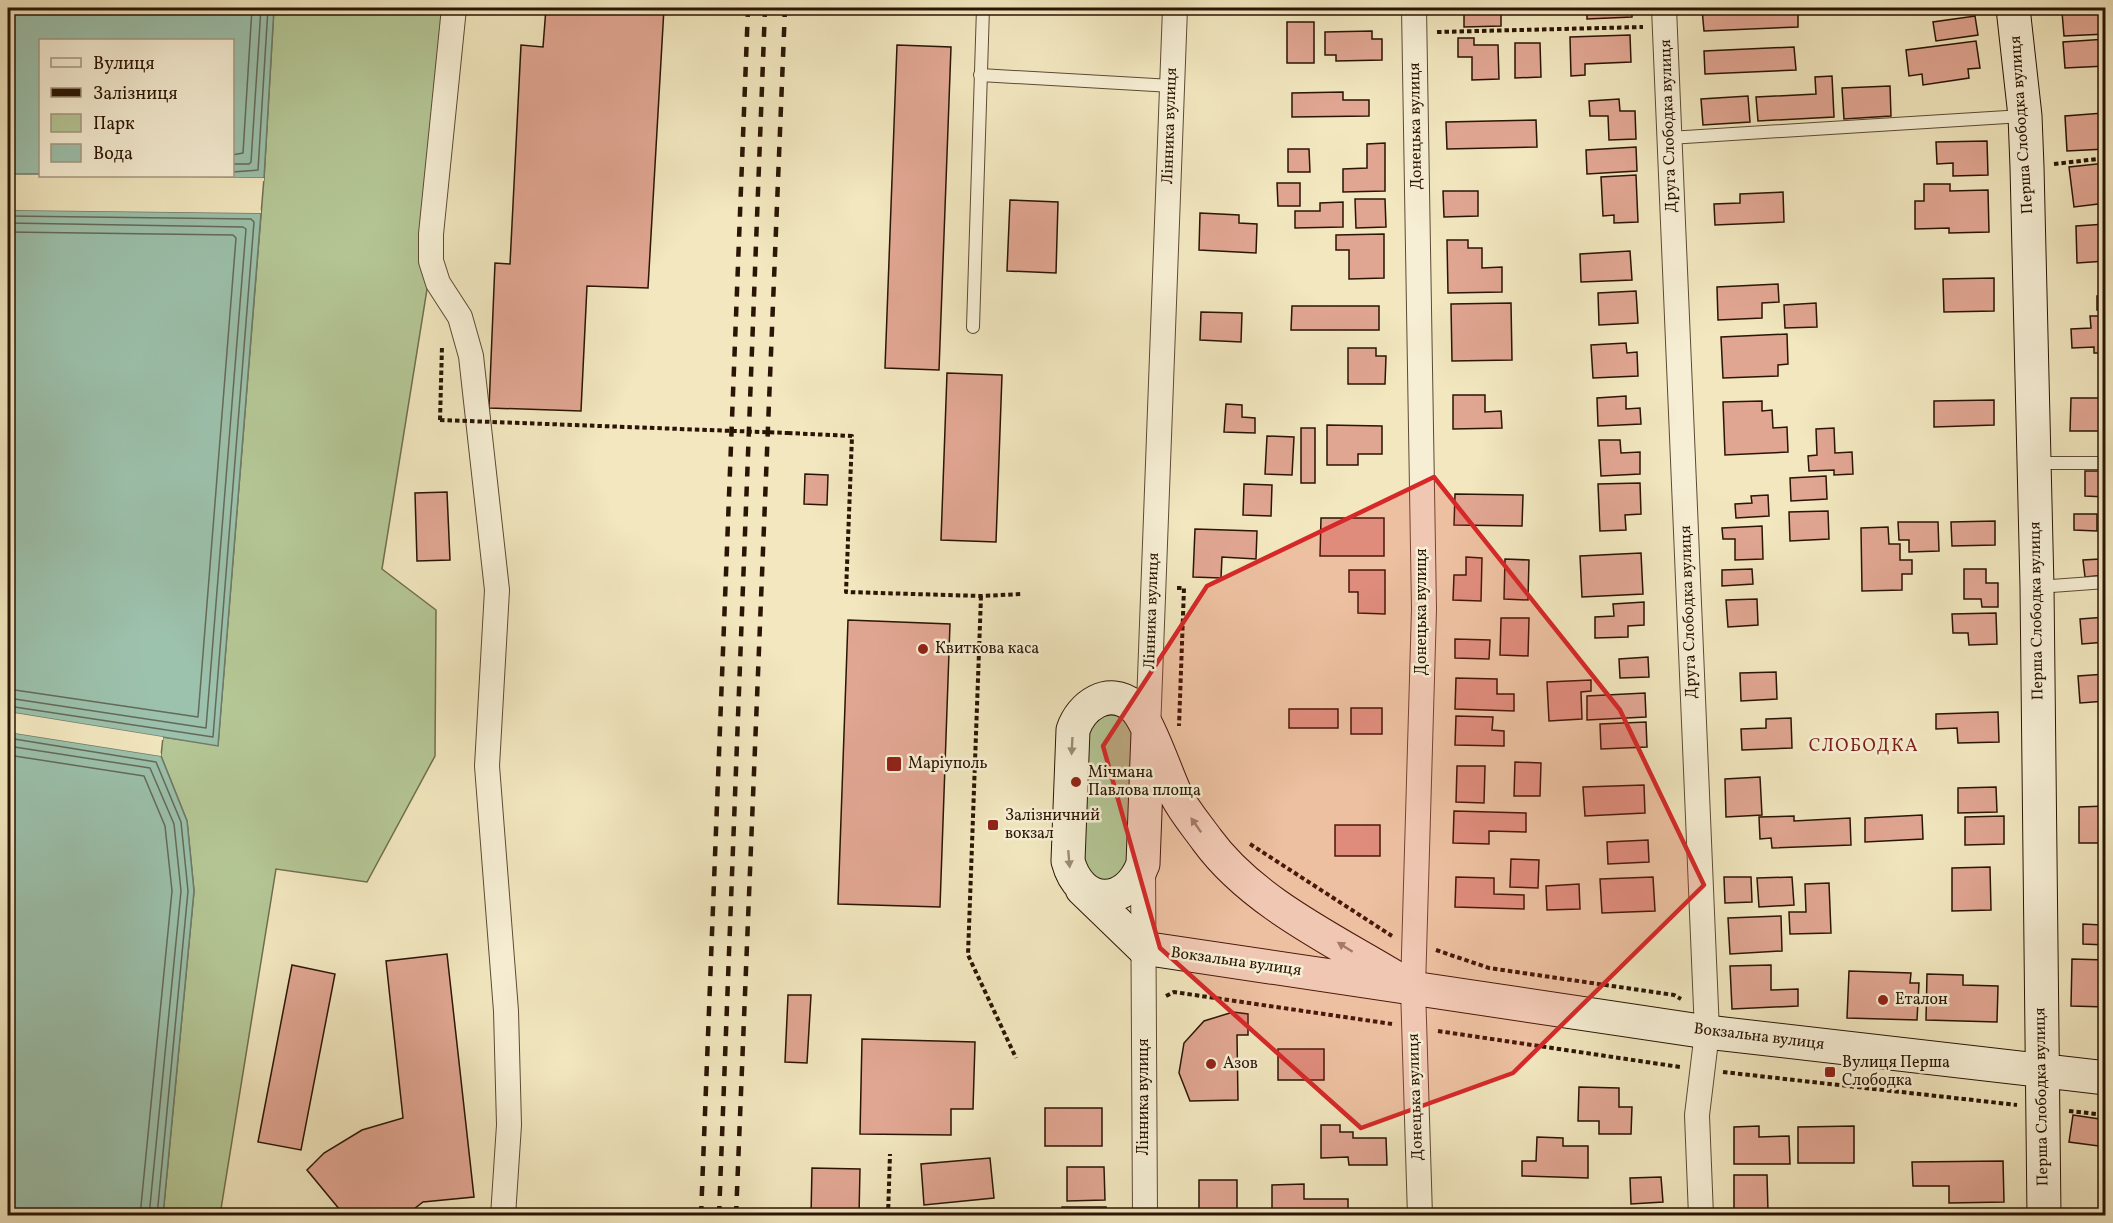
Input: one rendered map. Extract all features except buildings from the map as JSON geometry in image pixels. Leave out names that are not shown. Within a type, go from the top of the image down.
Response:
[{"type":"street","points":[[454,8],[431,234],[431,261],[438,283],[460,317],[471,356],[497,590],[487,766],[506,1011],[509,1125],[503,1215]]},
{"type":"street","name":"Лінника вулиця","points":[[1145,1215],[1143,864],[1163,735],[1149,700],[1175,8]]},
{"type":"street","name":"Донецька вулиця","points":[[1414,8],[1424,609],[1413,988],[1420,1215]]},
{"type":"street","name":"Перша Слободка вулиця","points":[[2013,8],[2025,116],[2034,463],[2044,1215]]},
{"type":"street","name":"Друга Слободка вулиця","points":[[1664,17],[1707,1032],[1696,1146],[1701,1215]]},
{"type":"street","name":"Вокзальна вулиця","points":[[1116,699],[1131,705],[1163,735],[1177,798],[1209,843],[1233,870],[1260,894],[1413,988]]},
{"type":"street","points":[[1143,948],[1082,889],[1072,877],[1068,861],[1073,730],[1077,717],[1087,706],[1100,700],[1149,700]]},
{"type":"street","points":[[1082,889],[1096,896],[1112,896],[1126,890],[1137,879],[1143,864]]},
{"type":"street","name":"Вокзальна вулиця","points":[[1143,948],[1707,1032],[2106,1078]]},
{"type":"lane","points":[[973,327],[983,8]]},
{"type":"lane","points":[[980,75],[1172,86]]},
{"type":"lane","points":[[1669,138],[2025,116]]},
{"type":"lane","points":[[2034,463],[2106,463]]},
{"type":"lane","points":[[2037,587],[2106,582]]},
{"type":"path","points":[[1414,32],[1664,17]]},
{"type":"path","points":[[2026,167],[2106,158]]},
{"type":"path","points":[[443,356],[440,420],[852,436],[846,592],[981,596],[1022,594]]},
{"type":"path","points":[[1163,735],[1184,588]]},
{"type":"path","points":[[981,596],[968,955],[1016,1058]]},
{"type":"path","points":[[945,765],[975,766]]},
{"type":"path","points":[[1246,841],[1384,933]]},
{"type":"path","points":[[1489,968],[1674,995]]},
{"type":"path","points":[[1703,1070],[2106,1115]]},
{"type":"path","points":[[888,1215],[890,1154]]},
{"type":"highlighted area","points":[[1434,477],[1620,710],[1704,885],[1513,1073],[1361,1128],[1160,948],[1103,746],[1207,586]]},
{"type":"green space","points":[[274,8],[459,8],[438,221],[382,569],[436,610],[435,756],[367,882],[276,869],[220,1215],[163,1215],[194,891],[187,821],[161,756],[163,737],[218,745],[264,178]]},
{"type":"green space","points":[[1100,707],[1136,723],[1133,863],[1104,889],[1077,861],[1082,732]]},
{"type":"water","points":[[8,8],[274,8],[264,178],[190,177],[234,177],[234,39],[39,39],[39,174],[8,174]]},
{"type":"water","points":[[8,210],[261,213],[218,746],[8,712]]},
{"type":"water","points":[[8,732],[161,756],[187,821],[194,891],[163,1215],[8,1215]]},
{"type":"pier","points":[[116,178],[264,178],[264,181]]},
{"type":"pier","points":[[8,207],[261,210],[261,213],[8,210]]},
{"type":"pier","points":[[8,712],[163,737],[163,740],[8,715]]},
{"type":"pier","points":[[8,729],[161,753],[161,756],[8,732]]},
{"type":"railway","points":[[701,1216],[748,8]]},
{"type":"railway","points":[[719,1216],[765,8]]},
{"type":"railway","points":[[736,1216],[785,8]]},
{"type":"place","name":"Квиткова каса","points":[[923,649]]},
{"type":"place","name":"Маріуполь","points":[[894,764]]},
{"type":"place","name":"Мічмана Павлова площа","points":[[1076,782]]},
{"type":"place","name":"Залізничний вокзал","points":[[993,825]]},
{"type":"place","name":"Еталон","points":[[1883,1000]]},
{"type":"place","name":"Азов","points":[[1211,1064]]},
{"type":"place","name":"Вулиця Перша Слободка","points":[[1830,1072]]},
{"type":"district","name":"СЛОБОДКА","points":[[1864,746]]}]
